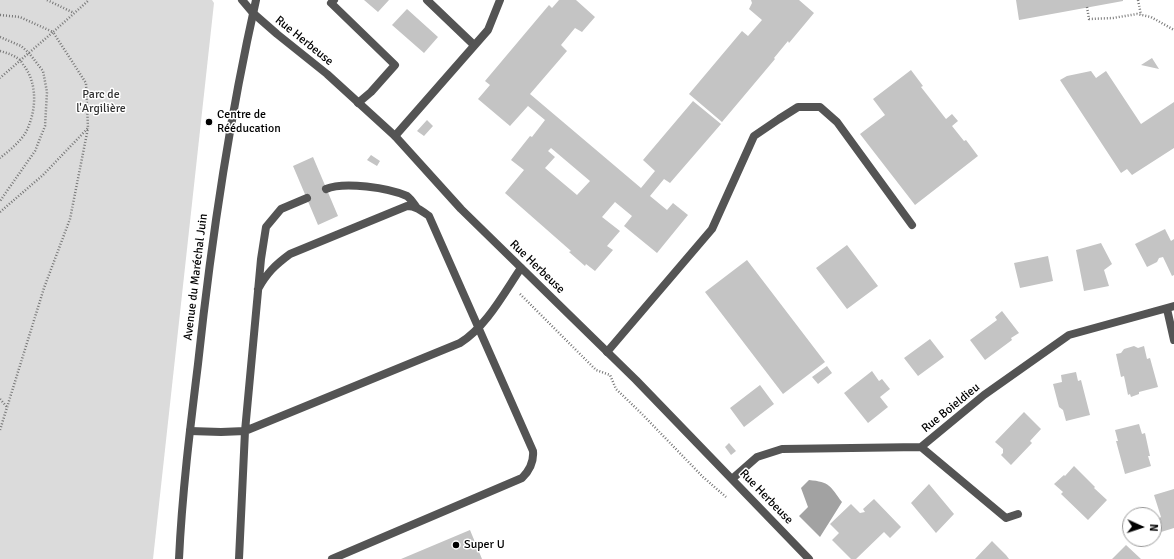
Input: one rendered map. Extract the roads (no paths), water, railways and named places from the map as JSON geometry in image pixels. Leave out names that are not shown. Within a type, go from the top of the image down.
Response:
[{"type":"street","name":"Rue Herbeuse","points":[[242,0],[253,13],[276,34],[326,74],[395,136],[461,209],[636,380],[808,559]]},
{"type":"street","name":"Avenue du Maréchal Juin","points":[[179,559],[190,431],[214,231],[231,127],[256,0]]},
{"type":"street","points":[[427,0],[474,45]]},
{"type":"street","points":[[395,136],[488,30],[500,0]]},
{"type":"street","points":[[332,1],[394,65],[371,92],[358,103]]},
{"type":"street","points":[[607,352],[712,229],[754,136],[779,118],[798,107],[820,107],[837,122],[912,225]]},
{"type":"street","points":[[326,189],[332,186],[344,185],[387,190],[409,197],[417,208]]},
{"type":"street","points":[[239,559],[245,431],[260,259],[266,226],[281,209],[307,198]]},
{"type":"street","points":[[258,289],[277,263],[290,254],[407,206],[417,208],[429,216],[533,451],[533,458],[528,473],[522,478],[332,559]]},
{"type":"street","points":[[190,431],[245,431],[460,343],[468,338],[483,323],[521,268]]},
{"type":"street","points":[[1170,307],[1174,340]]},
{"type":"street","name":"Rue Boieldieu","points":[[732,479],[757,457],[782,449],[921,447],[984,395],[1069,335],[1170,307]]},
{"type":"street","points":[[921,447],[1006,518],[1018,514]]},
{"type":"place","name":"Centre de Rééducation","points":[[209,122]]},
{"type":"place","name":"Super U","points":[[456,545]]},
{"type":"park label","name":"Parc de l'Argilière","points":[[101,102]]}]
